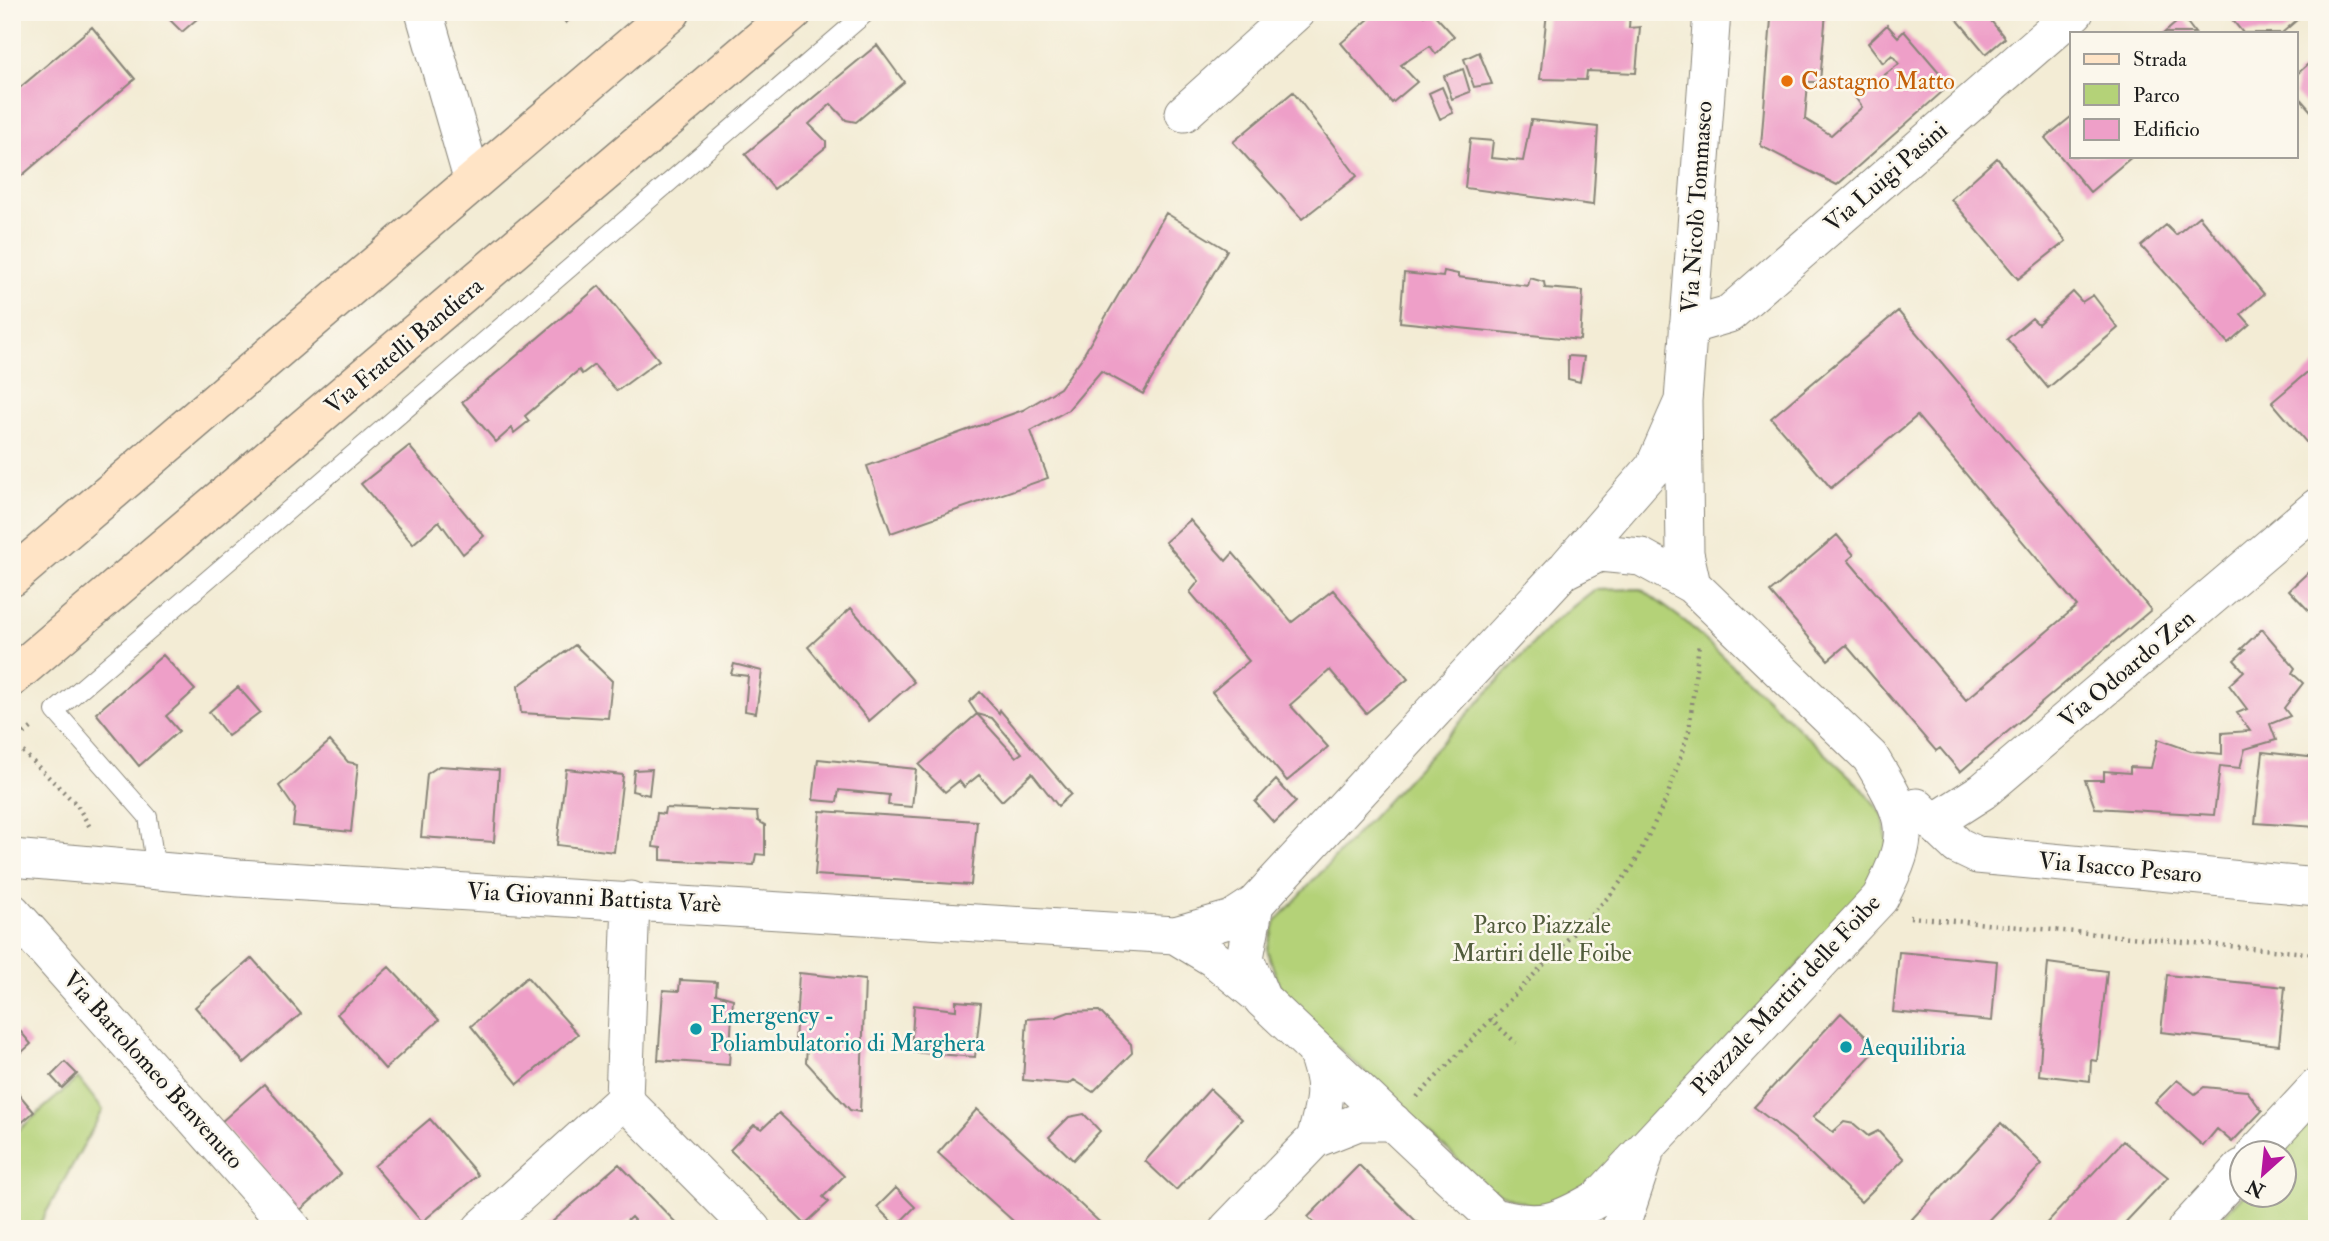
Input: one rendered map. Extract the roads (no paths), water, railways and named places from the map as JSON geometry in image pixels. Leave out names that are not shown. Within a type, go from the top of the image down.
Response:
[{"type":"main road","points":[[12,577],[671,12]]},
{"type":"main road","name":"Via Fratelli Bandiera","points":[[12,677],[793,12]]},
{"type":"street","points":[[424,12],[473,182]]},
{"type":"street","points":[[1184,113],[1296,12]]},
{"type":"street","name":"Via Nicolò Tommaseo","points":[[1682,401],[1712,12]]},
{"type":"street","name":"Via Luigi Pasini","points":[[1688,326],[1729,314],[2075,12]]},
{"type":"street","points":[[1682,401],[1685,553],[1698,591]]},
{"type":"street","name":"Piazzale Martiri delle Foibe","points":[[1175,935],[1232,919],[1255,904],[1563,571],[1654,467],[1682,401]]},
{"type":"street","name":"Via Odoardo Zen","points":[[1933,823],[1983,791],[2317,507]]},
{"type":"street","name":"Piazzale Martiri delle Foibe","points":[[1563,571],[1599,553],[1641,557],[1698,591],[1870,757],[1933,823]]},
{"type":"street","name":"Piazzale Martiri delle Foibe","points":[[1175,935],[1213,958],[1262,999],[1499,1223],[1530,1226],[1565,1217],[1599,1198],[1880,898],[1897,863],[1904,826],[1891,793],[1870,757]]},
{"type":"street","name":"Via Isacco Pesaro","points":[[1933,823],[1958,846],[1977,855],[2317,887]]},
{"type":"street","name":"Via Giovanni Battista Varè","points":[[12,858],[239,878],[1175,935]]},
{"type":"street","points":[[481,1229],[624,1100],[631,900]]},
{"type":"street","name":"Piazzale Martiri delle Foibe","points":[[1255,904],[1245,958],[1262,999]]},
{"type":"street","name":"Via Bartolomeo Benvenuto","points":[[12,912],[293,1229]]},
{"type":"street","name":"Piazzale Martiri delle Foibe","points":[[1315,1049],[1326,1076],[1326,1099],[1315,1139]]},
{"type":"street","points":[[2267,1140],[2317,1087]]},
{"type":"street","points":[[624,1100],[752,1229]]},
{"type":"street","points":[[1228,1229],[1315,1139],[1358,1122],[1393,1122]]},
{"type":"street","name":"Piazzale Martiri delle Foibe","points":[[1620,1229],[1648,1144]]},
{"type":"street","points":[[2186,1229],[2228,1183]]},
{"type":"lane","points":[[156,870],[148,817],[55,710],[867,12]]},
{"type":"place","name":"Castagno Matto","points":[[1787,81]]},
{"type":"place","name":"Emergency - Poliambulatorio di Marghera","points":[[696,1029]]},
{"type":"place","name":"Aequilibria","points":[[1846,1047]]},
{"type":"park label","name":"Parco Piazzale Martiri delle Foibe","points":[[1542,939]]}]
